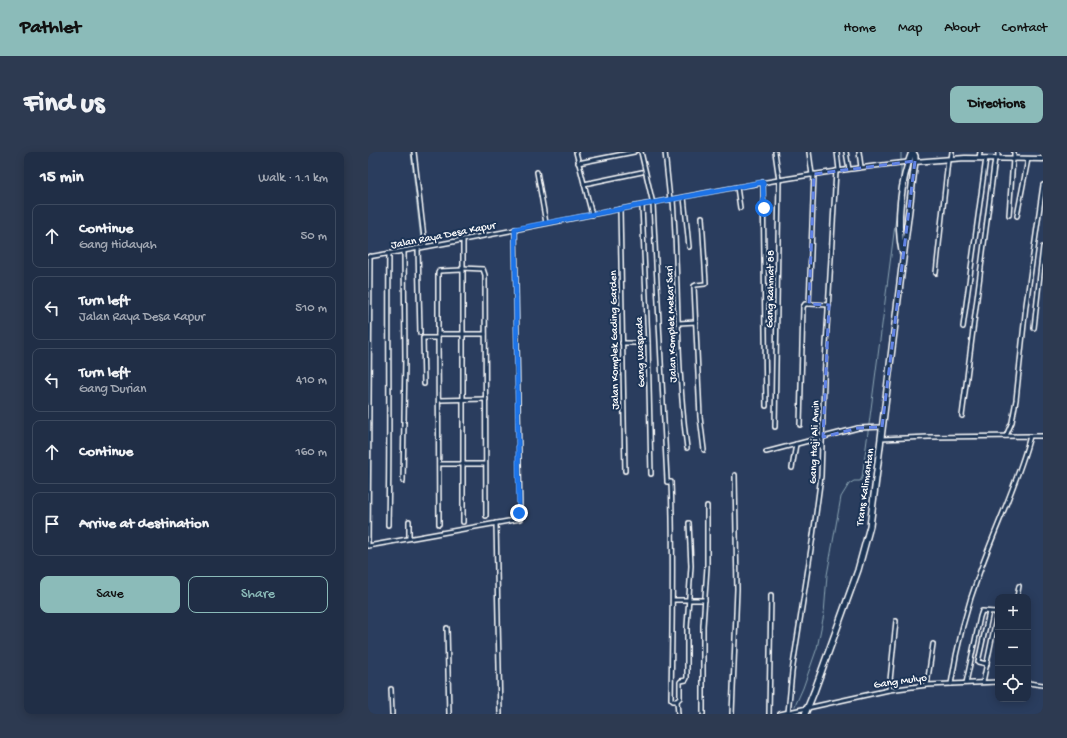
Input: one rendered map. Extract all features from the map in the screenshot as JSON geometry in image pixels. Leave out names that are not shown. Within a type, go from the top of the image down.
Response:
[{"type":"highway","name":"Trans Kalimantan","points":[[806,711],[862,555],[873,505],[903,254],[917,161],[913,152]]},
{"type":"highway","name":"Trans Kalimantan","points":[[903,254],[899,225],[908,162],[913,152]]},
{"type":"street","points":[[414,152],[425,246]]},
{"type":"street","points":[[576,152],[592,215]]},
{"type":"street","points":[[578,163],[634,152]]},
{"type":"street","points":[[641,152],[653,204],[667,482],[671,482],[673,600],[671,699],[677,701]]},
{"type":"street","name":"Jalan Komplek Mekar Sari","points":[[665,152],[671,200],[679,323],[681,391],[687,448]]},
{"type":"street","name":"Gang Rahmat 88","points":[[775,152],[779,180],[775,427]]},
{"type":"street","points":[[809,152],[813,175],[809,304]]},
{"type":"street","name":"Gang Haji Ali Amin","points":[[789,713],[792,672],[820,490],[824,380],[838,170],[837,152]]},
{"type":"street","points":[[846,152],[849,169]]},
{"type":"street","points":[[859,152],[862,168]]},
{"type":"street","points":[[936,273],[952,152]]},
{"type":"street","points":[[979,158],[980,152]]},
{"type":"street","points":[[962,416],[998,152]]},
{"type":"street","points":[[1009,215],[1014,152]]},
{"type":"street","points":[[964,327],[986,158]]},
{"type":"street","name":"Jalan Raya Desa Kapur","points":[[369,257],[763,182],[838,170],[917,161],[950,159],[1043,159]]},
{"type":"street","points":[[1017,216],[1028,159]]},
{"type":"street","points":[[537,172],[546,223]]},
{"type":"street","points":[[584,184],[642,172]]},
{"type":"street","points":[[763,182],[766,406]]},
{"type":"street","points":[[1006,436],[1012,422],[1016,400],[1026,305],[1043,185]]},
{"type":"street","points":[[737,187],[740,208]]},
{"type":"street","points":[[684,197],[689,247]]},
{"type":"street","name":"Gang Waspada","points":[[642,206],[648,343],[651,474]]},
{"type":"street","name":"Jalan Komplek Gading Garden","points":[[620,209],[625,471]]},
{"type":"street","points":[[702,217],[706,283],[694,286],[700,417],[704,450]]},
{"type":"street","points":[[369,257],[368,546],[520,519],[515,229]]},
{"type":"street","points":[[463,240],[463,522]]},
{"type":"street","points":[[1034,328],[1043,247]]},
{"type":"street","points":[[418,248],[420,332]]},
{"type":"street","points":[[403,481],[404,251]]},
{"type":"street","points":[[388,525],[390,435],[388,320],[389,253]]},
{"type":"street","points":[[439,524],[439,271],[462,269],[484,270],[486,516]]},
{"type":"street","points":[[800,426],[803,307],[805,304],[829,305]]},
{"type":"street","points":[[679,323],[696,322]]},
{"type":"street","points":[[424,384],[423,338],[462,334],[485,334]]},
{"type":"street","points":[[622,343],[648,343]]},
{"type":"street","points":[[439,400],[486,399]]},
{"type":"street","points":[[766,452],[823,437],[870,427],[882,427]]},
{"type":"street","points":[[951,684],[957,646],[970,598],[1002,516],[1030,436]]},
{"type":"street","points":[[881,439],[1043,436]]},
{"type":"street","points":[[792,468],[796,444]]},
{"type":"street","points":[[439,464],[485,464]]},
{"type":"street","points":[[732,714],[737,589],[735,475]]},
{"type":"street","points":[[703,714],[703,626],[707,567],[707,506]]},
{"type":"street","points":[[409,521],[409,538]]},
{"type":"street","points":[[678,714],[677,701],[680,698],[680,682],[686,680],[687,678],[688,600],[691,566],[689,522]]},
{"type":"street","points":[[496,523],[500,714]]},
{"type":"street","points":[[1018,594],[1019,586]]},
{"type":"street","points":[[770,714],[771,595]]},
{"type":"street","points":[[673,600],[705,600]]},
{"type":"street","points":[[966,683],[981,612],[995,612],[997,614],[983,682]]},
{"type":"street","points":[[987,664],[978,662],[988,612]]},
{"type":"street","points":[[889,690],[896,621]]},
{"type":"street","points":[[447,628],[449,714]]},
{"type":"street","points":[[927,685],[933,644]]},
{"type":"street","name":"Gang Mulyo","points":[[780,714],[795,711],[806,711],[889,690],[927,685],[995,682]]},
{"type":"street","points":[[1031,684],[1043,685]]},
{"type":"street","points":[[391,689],[392,714]]},
{"type":"highlighted area","points":[[915,161],[882,427],[858,428],[823,437],[829,305],[809,304],[814,174]]},
{"type":"waterway","points":[[411,152],[421,240]]},
{"type":"waterway","points":[[900,189],[901,152]]},
{"type":"waterway","points":[[795,706],[817,648],[824,614],[827,575],[841,497],[849,484],[854,481],[860,481],[862,478],[898,202]]},
{"type":"route","points":[[519,513],[515,229],[763,182],[764,208]]}]
